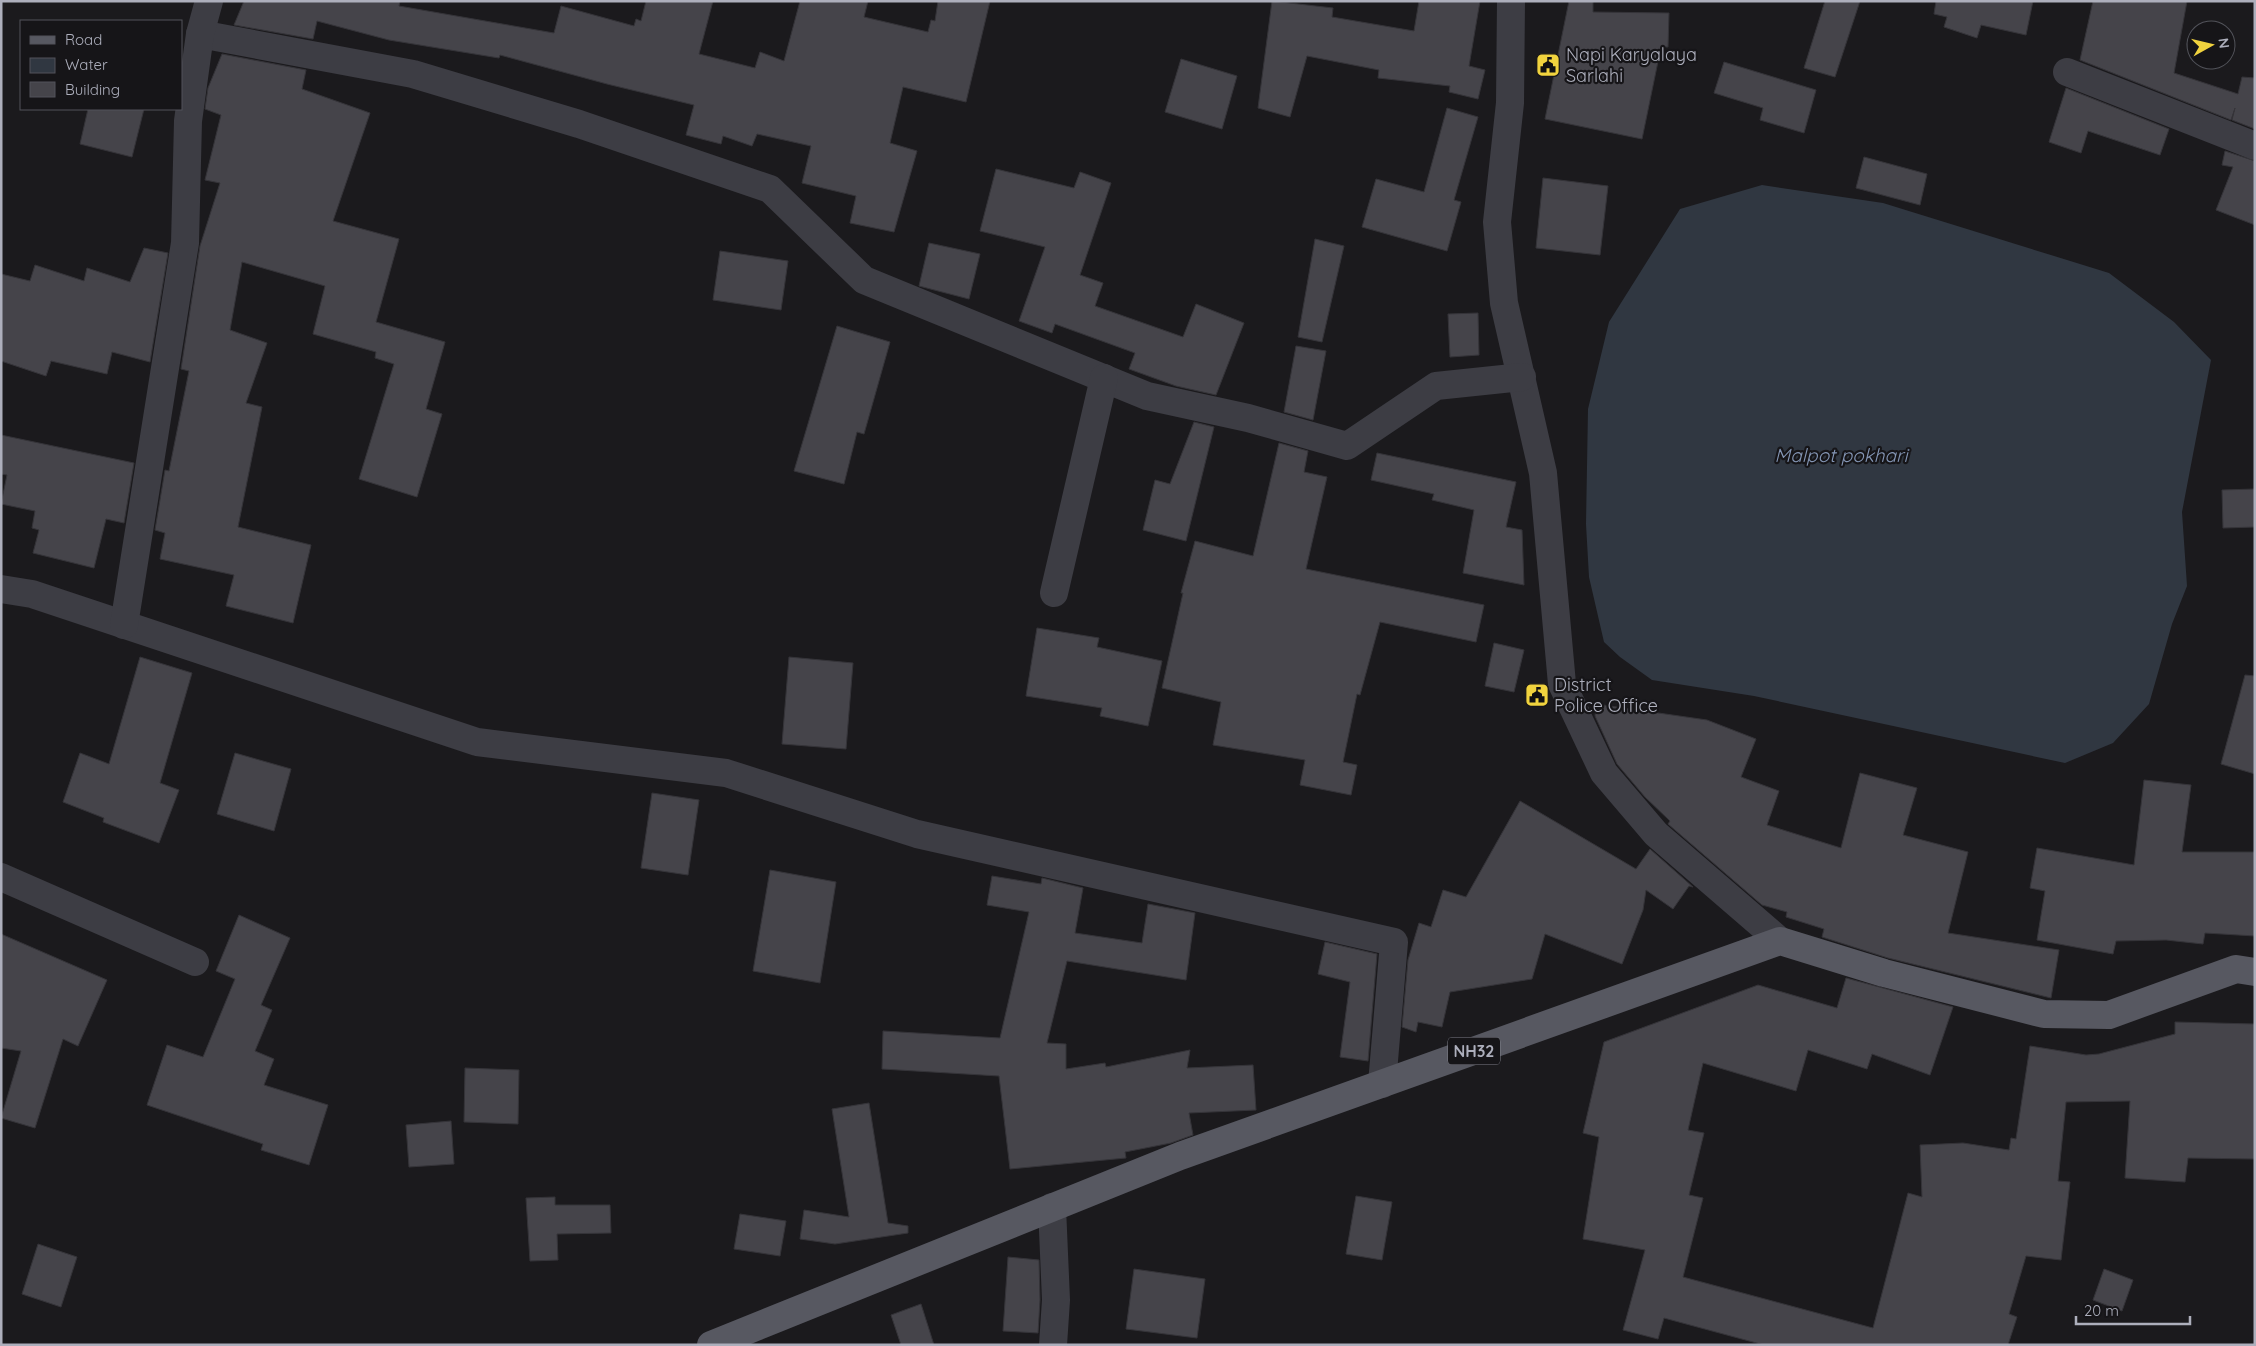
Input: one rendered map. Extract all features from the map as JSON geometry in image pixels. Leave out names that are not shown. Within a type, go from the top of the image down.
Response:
[{"type":"main road","points":[[1780,942],[1884,973],[2044,1014],[2109,1015],[2236,969],[2255,972]]},
{"type":"main road","name":"NH32","points":[[711,1345],[1180,1156],[1780,942]]},
{"type":"street","points":[[124,625],[186,243],[188,121],[200,34],[209,1]]},
{"type":"street","points":[[1511,1],[1510,103],[1497,222],[1504,303],[1522,377],[1542,474],[1562,684],[1604,773],[1656,834],[1780,942]]},
{"type":"street","points":[[200,34],[412,74],[579,124],[770,189],[864,280],[1147,396],[1248,418],[1347,446],[1436,386],[1522,377]]},
{"type":"street","points":[[2067,72],[2255,146]]},
{"type":"street","points":[[1054,592],[1104,378]]},
{"type":"street","points":[[1,589],[32,594],[477,742],[726,773],[917,834],[1394,942],[1382,1084]]},
{"type":"street","points":[[1,877],[195,962]]},
{"type":"street","points":[[1052,1208],[1056,1300],[1053,1345]]},
{"type":"water","name":"Malpot pokhari","points":[[1762,185],[1883,203],[2109,273],[2174,322],[2211,360],[2182,512],[2187,586],[2172,624],[2149,704],[2113,743],[2065,763],[1754,696],[1652,680],[1620,657],[1604,642],[1589,577],[1586,524],[1588,409],[1609,322],[1680,209]]},
{"type":"building","points":[[244,1],[400,1],[399,6],[554,33],[561,6],[634,26],[636,19],[641,21],[646,1],[713,1],[699,54],[755,68],[760,52],[784,61],[800,1],[868,1],[864,17],[928,32],[931,20],[935,21],[938,1],[990,1],[966,102],[903,87],[890,143],[917,151],[894,232],[850,223],[856,196],[802,183],[811,146],[757,134],[752,146],[723,136],[721,144],[686,135],[694,105],[500,55],[499,58],[389,40],[317,21],[313,39],[234,25]]},
{"type":"building","points":[[1272,1],[1333,8],[1332,17],[1414,31],[1419,1],[1480,1],[1469,66],[1485,70],[1478,99],[1449,92],[1450,86],[1378,78],[1379,70],[1307,56],[1290,117],[1258,108]]},
{"type":"building","points":[[1569,1],[1593,1],[1593,12],[1669,13],[1668,47],[1661,47],[1642,139],[1545,119]]},
{"type":"building","points":[[1825,1],[1860,1],[1835,77],[1804,68]]},
{"type":"building","points":[[1936,1],[2033,1],[2026,35],[1981,25],[1977,38],[1944,27],[1947,17],[1934,14]]},
{"type":"building","points":[[2093,1],[2187,1],[2174,73],[2238,94],[2242,77],[2255,78],[2255,129],[2232,120],[2235,108],[2231,120],[2080,60]]},
{"type":"building","points":[[222,54],[306,70],[302,89],[370,113],[333,221],[399,239],[376,322],[445,342],[426,409],[442,414],[417,497],[359,479],[394,364],[375,358],[376,352],[313,334],[325,286],[242,262],[230,330],[267,343],[246,403],[262,407],[238,527],[311,545],[293,623],[226,606],[234,575],[160,559],[165,533],[155,530],[165,470],[169,471],[189,371],[181,369],[200,246],[220,183],[205,180],[221,115],[205,109],[208,88]]},
{"type":"building","points":[[1181,59],[1237,76],[1222,129],[1165,112]]},
{"type":"building","points":[[1724,62],[1816,90],[1804,133],[1760,120],[1763,108],[1714,93]]},
{"type":"building","points":[[2066,88],[2169,129],[2160,155],[2088,131],[2081,153],[2049,142]]},
{"type":"building","points":[[1447,108],[1478,117],[1454,200],[1461,202],[1447,251],[1362,227],[1376,179],[1424,192]]},
{"type":"building","points":[[88,110],[144,110],[132,157],[80,144]]},
{"type":"building","points":[[2225,151],[2255,161],[2255,225],[2216,210],[2233,167],[2222,165]]},
{"type":"building","points":[[1864,157],[1927,174],[1920,205],[1856,188]]},
{"type":"building","points":[[996,169],[1074,188],[1080,172],[1111,183],[1080,275],[1103,283],[1095,306],[1183,337],[1196,304],[1244,323],[1216,395],[1176,386],[1129,369],[1135,353],[1055,324],[1052,333],[1019,321],[1045,247],[980,231]]},
{"type":"building","points":[[1543,178],[1608,186],[1600,255],[1536,248]]},
{"type":"building","points":[[1315,239],[1344,246],[1322,342],[1298,337]]},
{"type":"building","points":[[929,243],[980,254],[969,299],[919,286]]},
{"type":"building","points":[[144,248],[168,253],[150,362],[112,352],[107,374],[51,361],[46,376],[1,361],[1,274],[30,281],[35,265],[84,281],[87,268],[130,282]]},
{"type":"building","points":[[720,251],[788,261],[781,310],[713,300]]},
{"type":"building","points":[[1478,313],[1479,355],[1450,357],[1448,314]]},
{"type":"building","points":[[837,326],[890,342],[864,434],[857,432],[844,484],[794,471]]},
{"type":"building","points":[[1296,346],[1326,351],[1313,420],[1284,412]]},
{"type":"building","points":[[1194,422],[1214,427],[1186,541],[1143,530],[1155,480],[1170,484]]},
{"type":"building","points":[[1,435],[134,463],[124,523],[106,519],[94,568],[33,553],[39,530],[32,528],[35,511],[1,504],[7,475],[1,474]]},
{"type":"building","points":[[1279,443],[1308,451],[1304,472],[1327,477],[1306,569],[1484,605],[1476,642],[1380,622],[1360,695],[1357,694],[1343,762],[1357,765],[1351,795],[1300,785],[1305,760],[1213,745],[1221,702],[1162,688],[1183,593],[1181,593],[1195,541],[1253,556]]},
{"type":"building","points":[[1377,453],[1516,482],[1506,527],[1522,530],[1524,585],[1463,573],[1474,510],[1432,500],[1434,494],[1371,480]]},
{"type":"building","points":[[2255,489],[2255,527],[2223,528],[2222,490]]},
{"type":"building","points":[[1037,628],[1099,638],[1097,647],[1162,661],[1148,726],[1100,716],[1102,708],[1026,696]]},
{"type":"building","points":[[1494,643],[1524,650],[1514,692],[1485,686]]},
{"type":"building","points":[[140,657],[192,673],[160,783],[179,790],[159,843],[103,822],[104,818],[63,802],[80,753],[109,764]]},
{"type":"building","points":[[789,657],[853,663],[846,749],[782,744]]},
{"type":"building","points":[[2245,675],[2255,676],[2255,774],[2221,764]]},
{"type":"building","points":[[1596,704],[1707,720],[1756,739],[1741,777],[1779,791],[1767,825],[1841,848],[1860,773],[1917,788],[1903,835],[1968,852],[1948,933],[2059,950],[2051,998],[1888,958],[1822,937],[1824,929],[1786,917],[1787,912],[1762,905],[1668,824],[1670,821],[1645,797],[1617,764],[1595,716]]},
{"type":"building","points":[[235,753],[291,769],[274,831],[217,814]]},
{"type":"building","points":[[2144,780],[2191,785],[2182,852],[2255,852],[2255,936],[2205,933],[2203,944],[2166,940],[2116,941],[2113,954],[2037,940],[2045,891],[2030,888],[2037,848],[2134,865]]},
{"type":"building","points":[[652,793],[699,800],[688,875],[641,868]]},
{"type":"building","points":[[1520,801],[1636,869],[1650,849],[1693,887],[1689,886],[1673,909],[1646,890],[1643,910],[1622,964],[1545,934],[1532,979],[1450,992],[1442,1027],[1418,1022],[1416,1032],[1402,1027],[1408,960],[1419,923],[1431,927],[1443,890],[1466,897]]},
{"type":"building","points":[[770,870],[836,882],[820,983],[753,971]]},
{"type":"building","points":[[992,876],[1041,884],[1042,878],[1083,888],[1075,933],[1142,943],[1148,904],[1195,913],[1186,980],[1067,961],[1047,1043],[1066,1044],[1066,1069],[1105,1063],[1106,1067],[1190,1050],[1187,1068],[1253,1065],[1256,1110],[1189,1113],[1193,1135],[1171,1143],[1125,1152],[1126,1158],[1010,1169],[999,1076],[882,1069],[883,1031],[1000,1038],[1029,912],[987,905]]},
{"type":"building","points":[[239,915],[290,938],[261,1005],[272,1010],[255,1051],[274,1059],[264,1085],[328,1105],[309,1165],[261,1150],[263,1144],[147,1105],[167,1045],[203,1057],[235,979],[216,971]]},
{"type":"building","points":[[1,934],[107,980],[78,1046],[63,1039],[35,1128],[1,1118],[21,1051],[1,1048]]},
{"type":"building","points":[[1325,942],[1377,954],[1368,1061],[1340,1057],[1350,982],[1318,974]]},
{"type":"building","points":[[1846,978],[1953,1007],[1930,1075],[1872,1054],[1867,1069],[1808,1050],[1796,1091],[1703,1063],[1688,1130],[1704,1133],[1689,1195],[1703,1198],[1683,1277],[1873,1328],[1908,1193],[1922,1197],[1920,1145],[1963,1143],[2009,1150],[2011,1138],[2016,1139],[2030,1046],[2086,1055],[2099,1054],[2175,1034],[2175,1022],[2255,1024],[2255,1159],[2188,1158],[2185,1182],[2125,1178],[2130,1101],[2066,1102],[2058,1181],[2070,1182],[2061,1260],[2026,1256],[2009,1314],[2017,1317],[2008,1345],[1764,1345],[1664,1318],[1658,1339],[1623,1330],[1645,1250],[1583,1239],[1599,1137],[1583,1133],[1604,1042],[1758,985],[1837,1008]]},
{"type":"building","points":[[465,1068],[519,1070],[518,1124],[464,1122]]},
{"type":"building","points":[[869,1103],[888,1223],[908,1226],[908,1233],[835,1244],[800,1239],[804,1210],[849,1217],[832,1109]]},
{"type":"building","points":[[451,1121],[454,1164],[409,1167],[406,1125]]},
{"type":"building","points":[[1356,1196],[1392,1202],[1382,1260],[1346,1254]]},
{"type":"building","points":[[555,1197],[555,1205],[610,1205],[611,1233],[557,1234],[558,1260],[530,1261],[526,1198]]},
{"type":"building","points":[[740,1214],[786,1221],[780,1256],[734,1249]]},
{"type":"building","points":[[38,1244],[77,1257],[61,1307],[22,1294]]},
{"type":"building","points":[[1008,1257],[1039,1260],[1040,1300],[1038,1333],[1003,1331]]},
{"type":"building","points":[[1134,1269],[1205,1279],[1197,1338],[1126,1329]]},
{"type":"building","points":[[2104,1269],[2133,1280],[2122,1311],[2093,1300]]},
{"type":"building","points":[[921,1304],[934,1345],[901,1345],[891,1315]]},
{"type":"place","name":"Napi Karyalaya Sarlahi","points":[[1548,65]]},
{"type":"place","name":"District Police Office","points":[[1537,695]]}]
